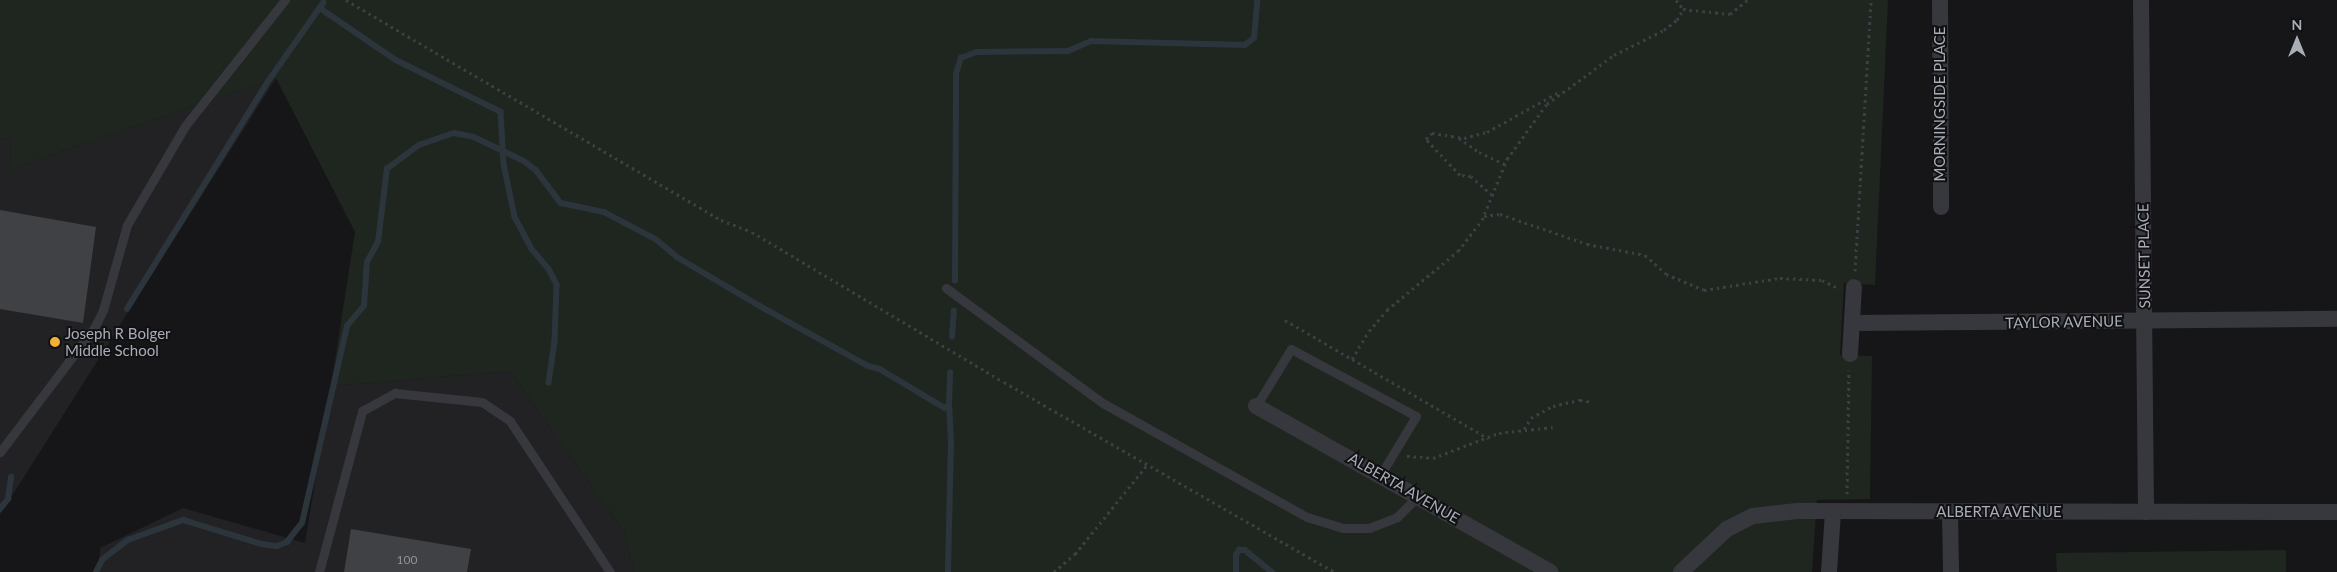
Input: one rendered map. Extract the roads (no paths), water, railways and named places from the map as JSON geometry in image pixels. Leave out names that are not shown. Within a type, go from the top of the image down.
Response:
[{"type":"street","name":"MORNINGSIDE PLACE","points":[[1940,0],[1941,208]]},
{"type":"street","name":"SUNSET PLACE","points":[[2141,0],[2146,512]]},
{"type":"street","points":[[1850,354],[1853,291]]},
{"type":"street","name":"TAYLOR AVENUE","points":[[1852,323],[2337,319]]},
{"type":"street","name":"ALBERTA AVENUE","points":[[1256,406],[1381,474],[1551,572]]},
{"type":"street","name":"ALBERTA AVENUE","points":[[1681,572],[1727,529],[1753,516],[1797,511],[2337,512]]},
{"type":"street","points":[[1829,572],[1840,511]]},
{"type":"street","points":[[1950,512],[1950,572]]},
{"type":"lane","points":[[0,452],[94,328],[103,310],[127,225],[185,126],[285,0]]},
{"type":"lane","points":[[946,288],[1101,402],[1307,517],[1343,528],[1369,528],[1397,517],[1418,496]]},
{"type":"lane","points":[[1256,406],[1292,349],[1416,416],[1381,474]]},
{"type":"lane","points":[[319,572],[362,410],[395,393],[482,402],[510,421],[609,566],[610,572]]},
{"type":"waterway","points":[[955,281],[956,74],[961,58],[977,52],[1068,51],[1091,41],[1245,45],[1254,38],[1257,0]]},
{"type":"waterway","points":[[127,309],[267,83],[323,3]]},
{"type":"waterway","points":[[320,8],[396,60],[501,112],[504,164],[515,217],[532,249],[549,269],[557,285],[555,341],[549,383]]},
{"type":"waterway","points":[[96,572],[102,560],[128,540],[183,520],[262,544],[277,546],[287,542],[302,523],[347,326],[364,306],[367,262],[378,242],[387,169],[419,145],[454,133],[474,137],[524,161],[536,170],[561,203],[604,212],[657,240],[677,257],[767,310],[868,366],[880,369],[945,408],[949,405],[950,373]]},
{"type":"waterway","points":[[952,337],[954,311]]},
{"type":"waterway","points":[[948,572],[951,442],[949,405]]},
{"type":"waterway","points":[[0,509],[8,499],[11,477]]},
{"type":"waterway","points":[[1236,572],[1236,555],[1239,550],[1245,550],[1272,572]]},
{"type":"place","name":"Joseph R Bolger Middle School","points":[[55,342]]}]
